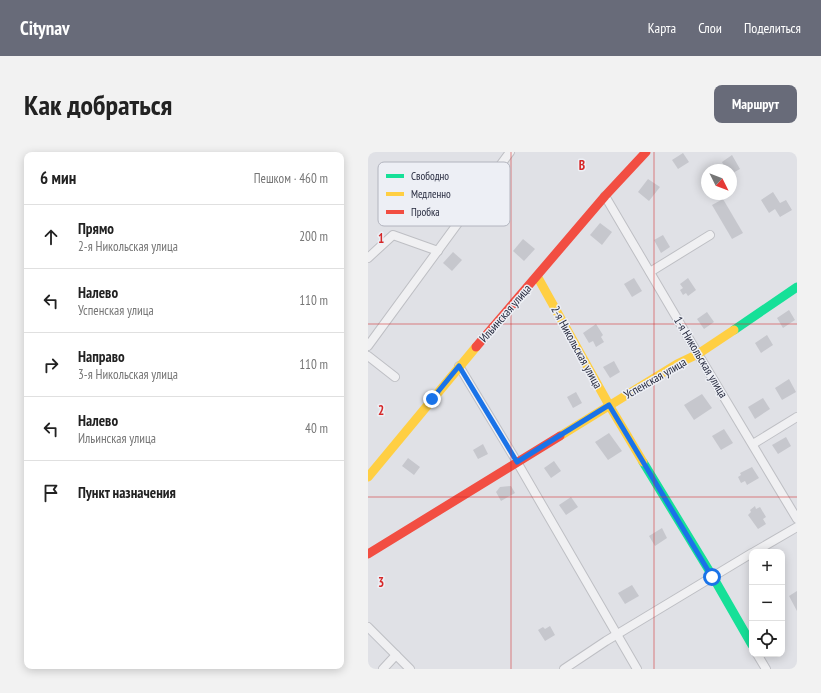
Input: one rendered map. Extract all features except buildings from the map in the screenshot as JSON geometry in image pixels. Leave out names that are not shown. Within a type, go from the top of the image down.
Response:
[{"type":"street","points":[[503,162],[510,152]]},
{"type":"street","name":"Ильинская улица","points":[[368,477],[459,366],[605,196],[646,152]]},
{"type":"street","name":"1-я Никольская улица","points":[[605,196],[797,519]]},
{"type":"street","points":[[368,346],[456,226]]},
{"type":"street","points":[[368,258],[393,235],[438,251]]},
{"type":"street","points":[[650,272],[710,235]]},
{"type":"street","name":"2-я Никольская улица","points":[[537,276],[609,405],[749,640]]},
{"type":"street","name":"Успенская улица","points":[[368,554],[609,405],[677,364],[698,354],[797,287]]},
{"type":"street","points":[[368,356],[395,378]]},
{"type":"street","points":[[459,366],[517,462],[637,669]]},
{"type":"street","points":[[753,444],[797,417]]},
{"type":"street","points":[[760,549],[797,527]]},
{"type":"street","points":[[564,669],[617,634],[749,555]]},
{"type":"street","points":[[368,627],[410,669]]},
{"type":"street","points":[[383,669],[396,655]]},
{"type":"street","points":[[759,657],[766,669]]},
{"type":"traffic: fast","points":[[734,330],[797,287]]},
{"type":"traffic: fast","points":[[643,462],[713,577],[749,640]]},
{"type":"traffic: slow","points":[[537,276],[609,405],[643,462]]},
{"type":"traffic: slow","points":[[560,436],[677,364],[698,354],[734,330]]},
{"type":"traffic: slow","points":[[368,477],[476,347]]},
{"type":"traffic: jam","points":[[476,347],[605,196],[646,152]]},
{"type":"traffic: jam","points":[[368,554],[560,436]]},
{"type":"route","points":[[432,399],[459,366],[517,462],[609,405],[712,577]]}]
